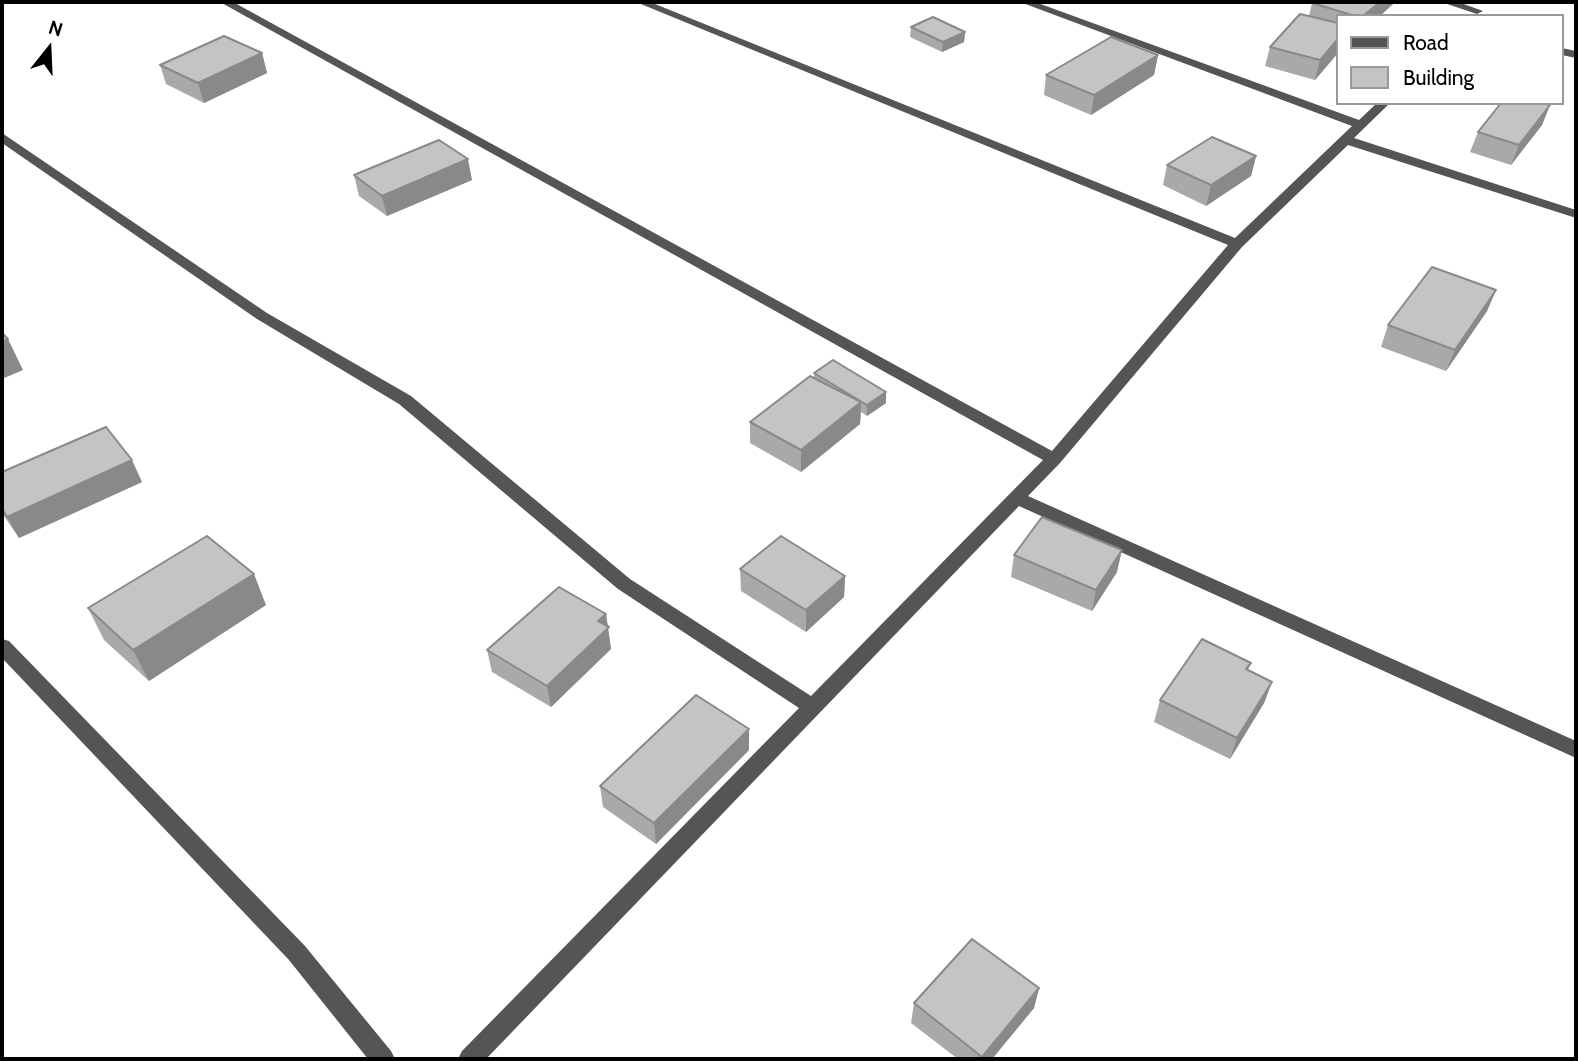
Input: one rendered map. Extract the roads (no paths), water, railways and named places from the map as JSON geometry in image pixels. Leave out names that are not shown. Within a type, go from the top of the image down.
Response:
[{"type":"street","points":[[225,2],[1054,459]]},
{"type":"street","points":[[641,2],[1237,244]]},
{"type":"street","points":[[1025,2],[1361,125]]},
{"type":"street","points":[[1447,2],[1478,10]]},
{"type":"street","points":[[470,1059],[1054,459],[1237,244],[1382,105]]},
{"type":"street","points":[[2,137],[262,316],[405,400],[624,584],[813,707]]},
{"type":"street","points":[[1346,140],[1576,214]]},
{"type":"street","points":[[1017,498],[1576,750]]},
{"type":"street","points":[[2,646],[297,953],[383,1059]]}]
